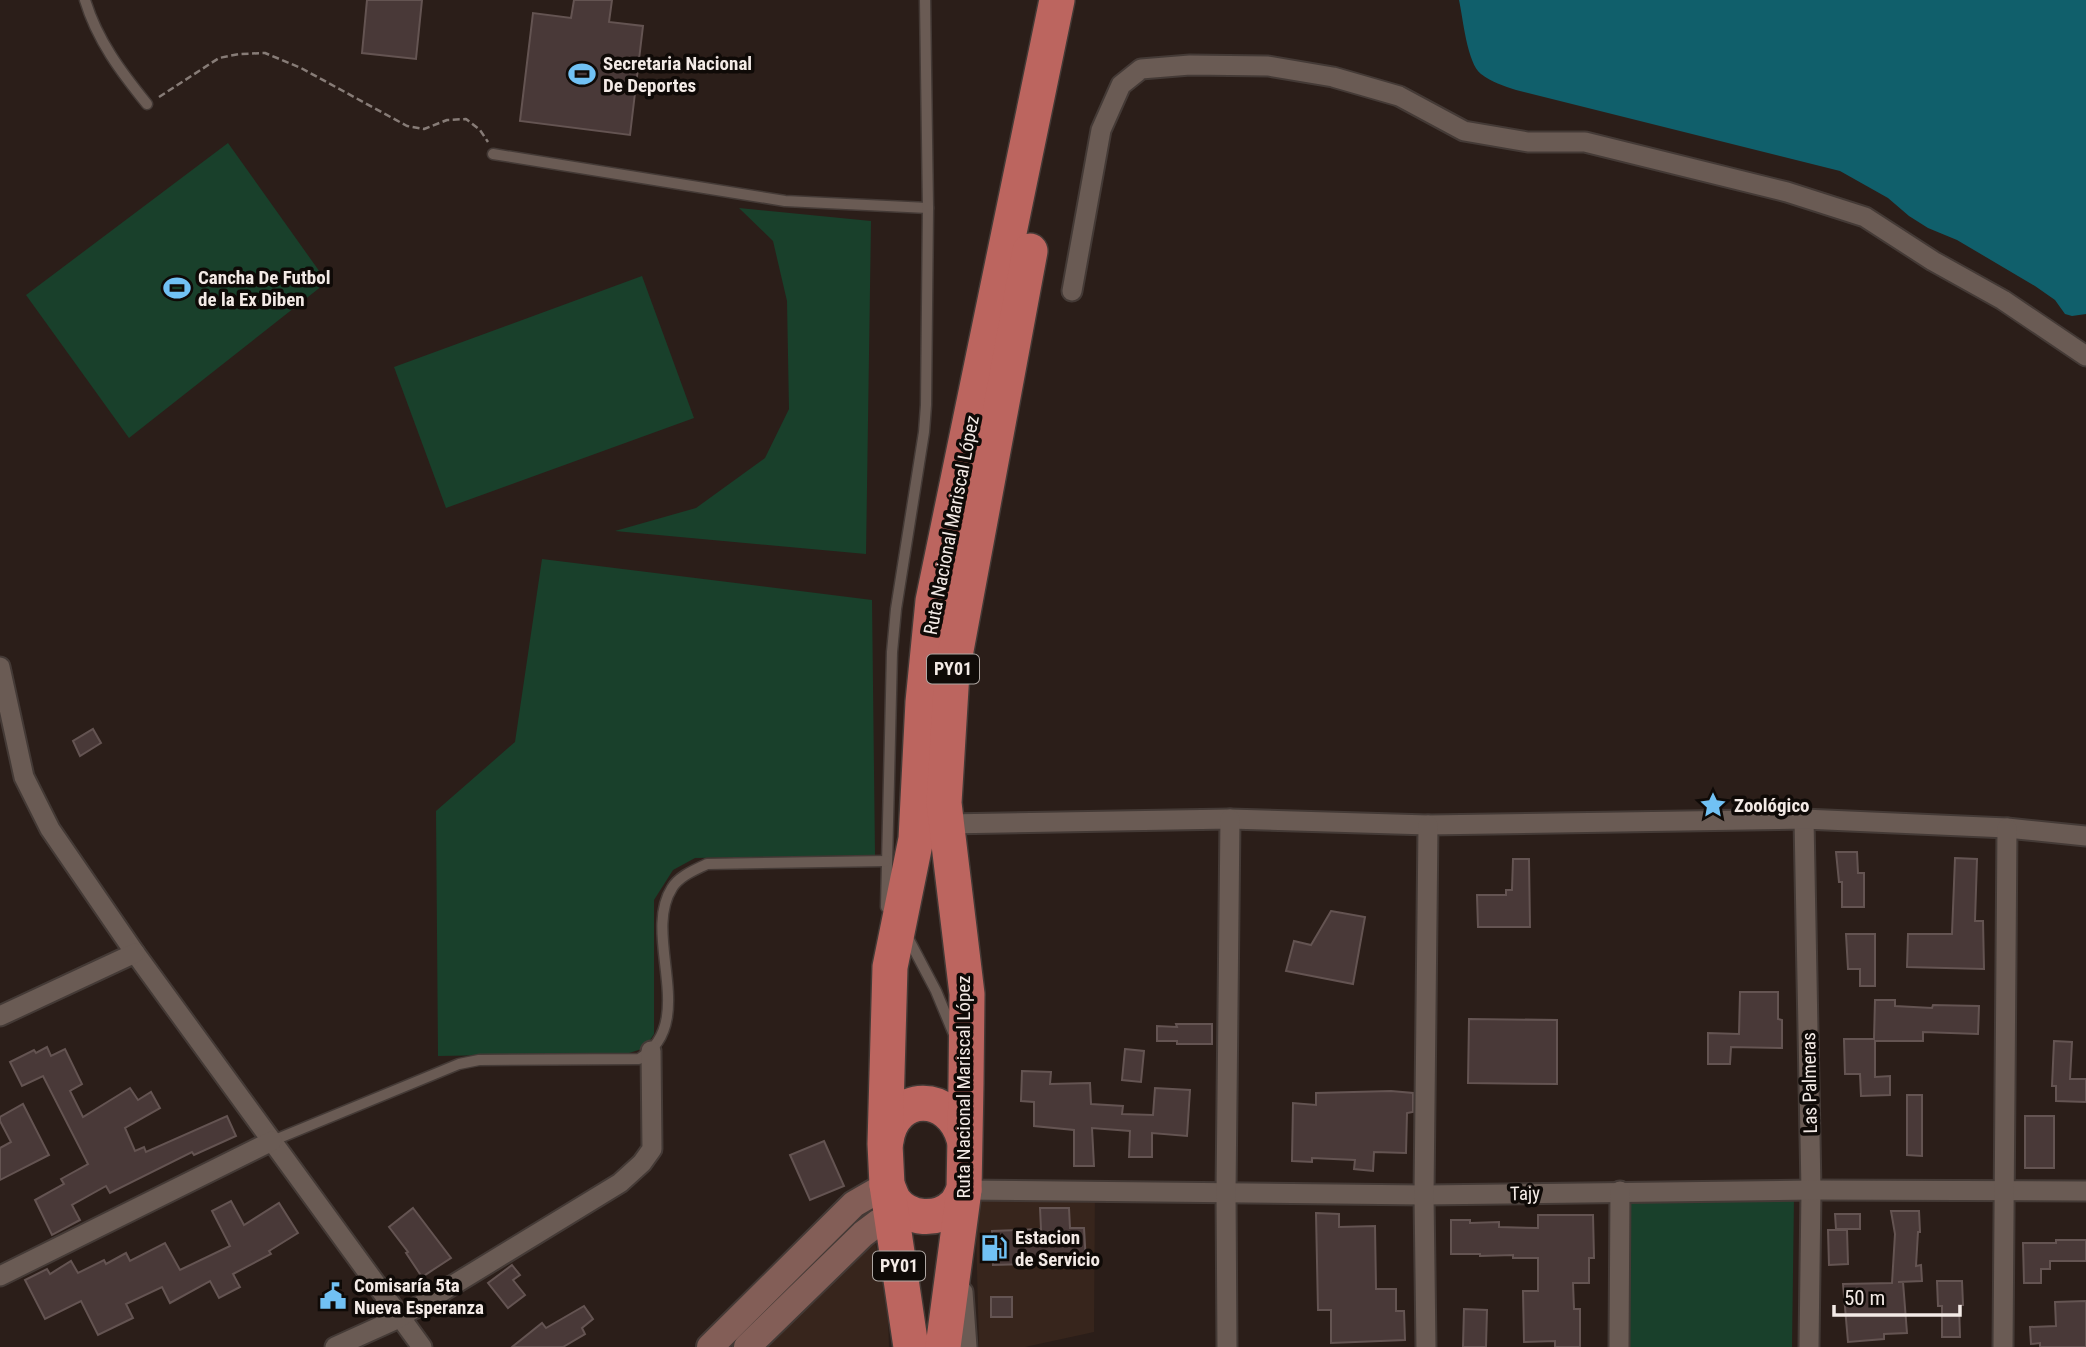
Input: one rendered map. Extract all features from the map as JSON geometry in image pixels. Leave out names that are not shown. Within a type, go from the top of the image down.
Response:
[{"type":"highway","name":"Ruta Nacional Mariscal López","points":[[887,1185],[885,1144],[891,922],[916,839],[923,702],[933,601],[1057,0]]},
{"type":"highway","name":"Ruta Nacional Mariscal López","points":[[943,1347],[964,1190],[966,1083],[967,994],[944,803],[952,672],[1050,141],[1079,0]]},
{"type":"highway","points":[[885,1144],[888,1129],[895,1116],[908,1107],[922,1103],[937,1105],[951,1113],[960,1125],[964,1139]]},
{"type":"highway","points":[[887,1185],[894,1201],[907,1212],[904,1217],[941,1215],[955,1205],[964,1190]]},
{"type":"highway","name":"PY01","points":[[904,1217],[911,1347]]},
{"type":"main road","points":[[710,1347],[854,1204],[887,1185]]},
{"type":"main road","points":[[747,1347],[863,1234],[879,1222],[904,1217]]},
{"type":"street","points":[[1072,291],[1101,130],[1121,85],[1141,69],[1191,65],[1268,66],[1333,77],[1399,96],[1464,131],[1528,142],[1585,142],[1787,192],[1866,217],[1933,261],[2003,300],[2086,356]]},
{"type":"street","points":[[0,667],[23,777],[50,829],[135,953],[422,1347]]},
{"type":"street","points":[[1227,1347],[1230,819]]},
{"type":"street","points":[[947,824],[1230,819],[1427,825],[1804,819],[2007,828],[2086,836]]},
{"type":"street","name":"Las Palmeras","points":[[1804,819],[1811,1190],[1810,1347]]},
{"type":"street","points":[[1426,1347],[1424,1195],[1427,825]]},
{"type":"street","points":[[2003,1347],[2007,828]]},
{"type":"street","points":[[0,1016],[135,953]]},
{"type":"street","points":[[335,1347],[399,1318],[620,1183],[642,1163],[652,1149],[651,1051]]},
{"type":"street","points":[[0,1276],[272,1141]]},
{"type":"street","name":"Tajy","points":[[964,1190],[1424,1195],[1620,1191],[2086,1191]]},
{"type":"street","points":[[1619,1347],[1620,1191]]},
{"type":"street","points":[[960,1229],[967,1347]]},
{"type":"lane","points":[[85,0],[97,33],[108,52],[147,104]]},
{"type":"lane","points":[[925,0],[928,208],[925,432],[896,609],[892,652],[886,887],[891,922],[950,1024],[966,1083]]},
{"type":"lane","points":[[493,154],[785,201],[928,208]]},
{"type":"lane","points":[[272,1141],[459,1064],[479,1060],[639,1059],[651,1051],[661,1038],[668,1020],[663,908],[672,887],[688,874],[707,864],[886,861]]},
{"type":"path","points":[[147,104],[172,91],[219,58],[265,53],[301,68],[407,126],[424,130],[447,120],[466,119],[480,130],[493,154]]},
{"type":"shaded area","points":[[1095,1185],[1094,1332],[1025,1347],[979,1347],[975,1192]]},
{"type":"shaded area","points":[[869,1221],[887,1286],[889,1347],[747,1347]]},
{"type":"green space","name":"Cancha De Futbol de la Ex Diben","points":[[228,143],[327,282],[129,438],[26,295]]},
{"type":"green space","points":[[739,208],[871,221],[866,554],[615,531],[696,508],[765,458],[789,409],[787,301],[773,241]]},
{"type":"green space","points":[[642,276],[694,418],[446,508],[394,367]]},
{"type":"green space","points":[[542,559],[872,600],[875,855],[695,858],[673,870],[654,900],[654,1034],[645,1048],[629,1053],[438,1056],[436,811],[515,742]]},
{"type":"green space","points":[[1626,1195],[1794,1196],[1792,1347],[1627,1347]]},
{"type":"water","points":[[1459,0],[2086,0],[2086,314],[2065,314],[2055,300],[2035,286],[1957,240],[1928,228],[1888,198],[1840,171],[1493,82],[1481,74],[1472,60]]},
{"type":"building","points":[[367,0],[422,0],[416,59],[362,53]]},
{"type":"building","name":"Secretaria Nacional De Deportes","points":[[574,0],[612,0],[609,22],[643,26],[630,135],[520,121],[533,13],[571,18]]},
{"type":"building","points":[[93,729],[101,743],[80,756],[73,741]]},
{"type":"building","points":[[1836,852],[1857,852],[1858,873],[1864,873],[1864,907],[1842,907],[1842,882],[1839,882]]},
{"type":"building","points":[[1955,858],[1977,859],[1975,921],[1983,921],[1984,969],[1907,967],[1908,934],[1952,934]]},
{"type":"building","points":[[1513,859],[1529,859],[1530,927],[1478,927],[1477,895],[1506,895],[1506,890],[1512,890]]},
{"type":"building","points":[[1331,911],[1365,917],[1353,984],[1286,971],[1294,941],[1311,945]]},
{"type":"building","points":[[1846,934],[1875,934],[1875,986],[1860,986],[1860,969],[1848,969]]},
{"type":"building","points":[[1740,992],[1778,992],[1782,1048],[1731,1047],[1730,1064],[1708,1064],[1708,1033],[1739,1034]]},
{"type":"building","points":[[1875,1000],[1895,1000],[1895,1006],[1979,1006],[1978,1034],[1923,1032],[1923,1041],[1875,1041],[1875,1077],[1890,1076],[1890,1095],[1861,1096],[1860,1074],[1845,1074],[1844,1039],[1874,1039]]},
{"type":"building","points":[[1469,1019],[1557,1020],[1557,1084],[1468,1083]]},
{"type":"building","points":[[1176,1024],[1212,1024],[1212,1044],[1157,1041],[1157,1026],[1177,1027]]},
{"type":"building","points":[[2054,1041],[2072,1042],[2070,1079],[2086,1079],[2086,1102],[2056,1101],[2056,1086],[2052,1086]]},
{"type":"building","points":[[47,1047],[51,1056],[65,1049],[82,1084],[70,1091],[83,1117],[130,1088],[138,1100],[151,1092],[160,1108],[125,1128],[135,1151],[144,1147],[146,1152],[227,1116],[236,1136],[194,1155],[192,1152],[110,1193],[106,1186],[72,1205],[80,1220],[52,1235],[35,1200],[64,1184],[61,1179],[88,1164],[43,1076],[22,1086],[10,1062],[34,1050],[36,1053]]},
{"type":"building","points":[[1125,1049],[1144,1051],[1141,1082],[1122,1080]]},
{"type":"building","points":[[1022,1071],[1051,1072],[1050,1084],[1090,1083],[1091,1104],[1123,1106],[1122,1114],[1153,1115],[1155,1088],[1190,1090],[1187,1136],[1152,1133],[1152,1157],[1129,1157],[1130,1131],[1092,1128],[1094,1166],[1074,1166],[1074,1130],[1034,1126],[1034,1102],[1021,1101]]},
{"type":"building","points":[[1316,1093],[1413,1093],[1413,1112],[1407,1113],[1406,1153],[1374,1152],[1373,1171],[1354,1169],[1355,1160],[1312,1158],[1312,1162],[1292,1161],[1293,1103],[1316,1105]]},
{"type":"building","points":[[1907,1095],[1922,1095],[1922,1156],[1907,1155]]},
{"type":"building","points":[[23,1104],[49,1155],[0,1180],[0,1148],[11,1142],[0,1117]]},
{"type":"building","points":[[2025,1116],[2054,1116],[2054,1168],[2025,1168]]},
{"type":"building","points":[[824,1141],[844,1186],[810,1200],[790,1155]]},
{"type":"building","points":[[231,1201],[244,1225],[279,1203],[298,1233],[269,1251],[271,1254],[233,1274],[240,1287],[219,1298],[210,1281],[170,1303],[162,1287],[126,1304],[133,1318],[98,1335],[81,1301],[45,1319],[25,1280],[47,1269],[50,1274],[71,1261],[78,1273],[104,1260],[106,1264],[126,1253],[130,1261],[165,1243],[180,1270],[230,1246],[212,1211]]},
{"type":"building","points":[[413,1208],[451,1258],[422,1277],[389,1227]]},
{"type":"building","points":[[1040,1208],[1069,1208],[1070,1228],[1084,1228],[1086,1262],[993,1265],[992,1231],[1041,1229]]},
{"type":"building","points":[[1891,1211],[1919,1211],[1920,1232],[1916,1266],[1921,1265],[1922,1281],[1898,1282],[1903,1282],[1907,1333],[1884,1334],[1884,1339],[1848,1342],[1843,1284],[1892,1283],[1895,1234]]},
{"type":"building","points":[[1316,1213],[1339,1214],[1339,1227],[1375,1226],[1376,1289],[1396,1289],[1396,1311],[1404,1311],[1405,1340],[1331,1343],[1331,1310],[1318,1310]]},
{"type":"building","points":[[1835,1214],[1860,1214],[1860,1229],[1836,1229]]},
{"type":"building","points":[[1538,1215],[1593,1215],[1594,1258],[1589,1258],[1589,1283],[1573,1283],[1574,1309],[1580,1309],[1580,1347],[1555,1347],[1555,1341],[1524,1342],[1523,1291],[1538,1291],[1538,1258],[1451,1254],[1451,1220],[1470,1220],[1470,1223],[1499,1222],[1499,1227],[1538,1228]]},
{"type":"building","points":[[1828,1230],[1847,1230],[1848,1264],[1829,1265]]},
{"type":"building","points":[[2056,1240],[2086,1240],[2086,1261],[2050,1261],[2050,1269],[2041,1269],[2041,1283],[2024,1283],[2023,1243],[2056,1243]]},
{"type":"building","points":[[512,1265],[520,1275],[513,1280],[525,1295],[508,1308],[488,1283]]},
{"type":"building","points":[[1937,1281],[1962,1281],[1963,1305],[1959,1305],[1960,1337],[1942,1337],[1942,1306],[1938,1306]]},
{"type":"building","points":[[991,1297],[1012,1297],[1012,1317],[991,1317]]},
{"type":"building","points":[[2086,1301],[2086,1347],[2040,1347],[2040,1343],[2031,1344],[2030,1327],[2056,1326],[2055,1302]]},
{"type":"building","points":[[584,1306],[593,1319],[582,1328],[585,1334],[563,1347],[512,1347],[542,1323],[546,1328]]},
{"type":"building","points":[[1464,1309],[1487,1310],[1486,1347],[1463,1347]]},
{"type":"place","name":"Secretaria Nacional De Deportes","points":[[582,74]]},
{"type":"place","name":"Cancha De Futbol de la Ex Diben","points":[[177,288]]},
{"type":"place","name":"Zoológico","points":[[1713,805]]},
{"type":"place","name":"Estacion de Servicio","points":[[994,1248]]},
{"type":"place","name":"Comisaría 5ta Nueva Esperanza","points":[[333,1296]]}]
